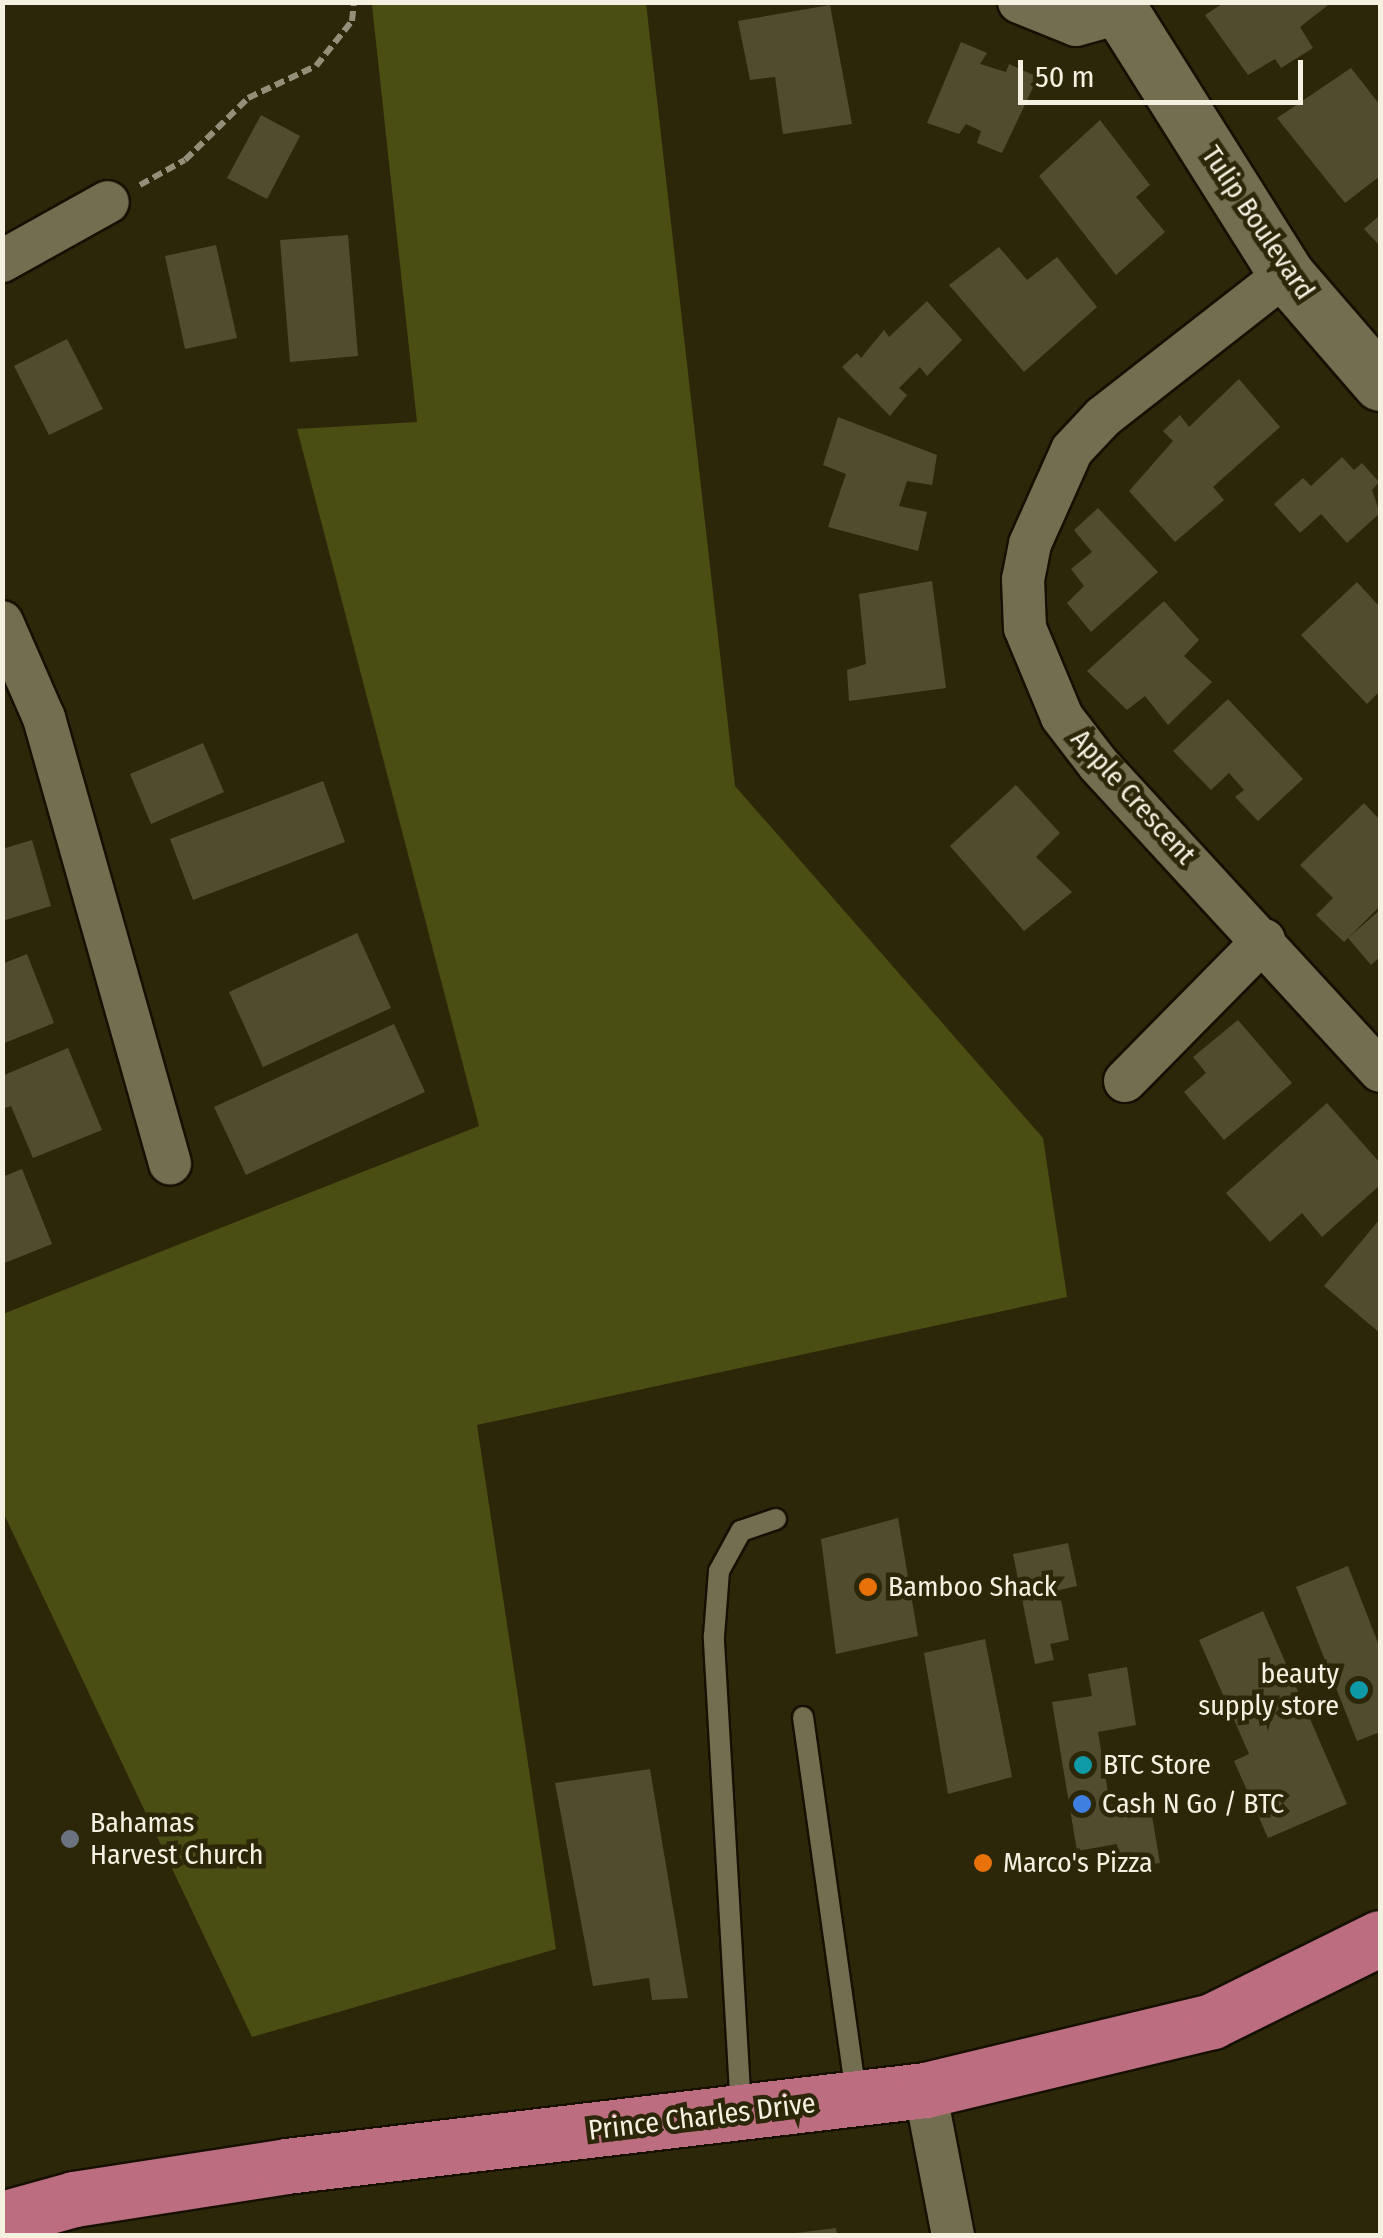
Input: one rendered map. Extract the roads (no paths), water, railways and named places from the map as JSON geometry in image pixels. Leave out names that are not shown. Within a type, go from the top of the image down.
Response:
[{"type":"highway","name":"Prince Charles Drive","points":[[2,2219],[74,2199],[286,2166],[925,2090],[1212,2021],[1380,1938]]},
{"type":"street","points":[[1019,2],[1076,25],[1117,8]]},
{"type":"street","name":"Tulip Boulevard","points":[[1117,8],[1286,274],[1380,383]]},
{"type":"street","points":[[2,260],[108,202]]},
{"type":"street","name":"Apple Crescent","points":[[1286,274],[1103,417],[1072,450],[1042,505],[1023,579],[1026,628],[1062,718],[1380,1070]]},
{"type":"street","points":[[2,622],[44,718],[170,1164]]},
{"type":"street","points":[[1125,1082],[1264,940]]},
{"type":"street","points":[[925,2090],[953,2236]]},
{"type":"lane","points":[[741,2112],[714,1636],[719,1571],[741,1531],[776,1519]]},
{"type":"lane","points":[[802,1717],[856,2098]]},
{"type":"place","name":"Bamboo Shack","points":[[868,1587]]},
{"type":"place","name":"beauty supply store","points":[[1359,1690]]},
{"type":"place","name":"BTC Store","points":[[1083,1765]]},
{"type":"place","name":"Cash N Go / BTC","points":[[1082,1804]]},
{"type":"place","name":"Bahamas Harvest Church","points":[[70,1839]]},
{"type":"place","name":"Marco's Pizza","points":[[983,1863]]}]
